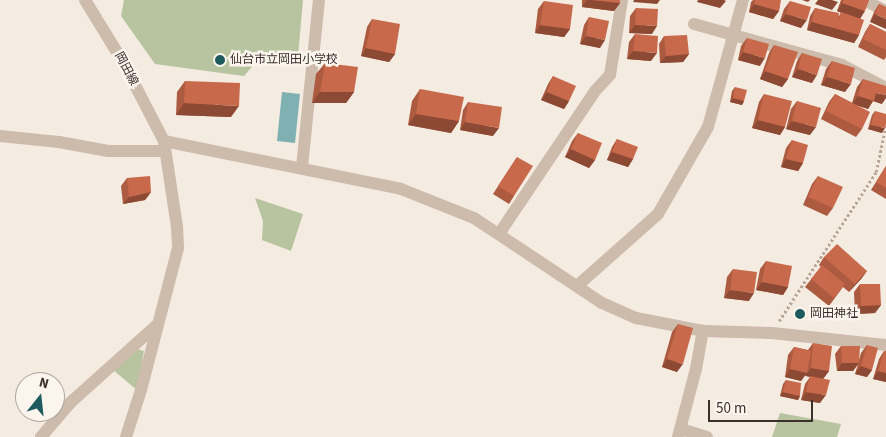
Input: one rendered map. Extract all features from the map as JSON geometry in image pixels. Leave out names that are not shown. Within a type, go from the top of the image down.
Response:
[{"type":"street","name":"岡田線","points":[[85,0],[123,62],[164,146],[177,227],[178,248],[142,390],[126,437]]},
{"type":"street","points":[[302,167],[319,0]]},
{"type":"street","points":[[499,234],[595,91],[610,75],[622,0]]},
{"type":"street","points":[[577,286],[658,214],[708,127],[742,0]]},
{"type":"street","points":[[864,0],[886,11]]},
{"type":"street","points":[[694,24],[842,65],[886,88]]},
{"type":"street","points":[[0,136],[59,142],[108,151],[164,146],[302,167],[401,189],[474,218],[602,303],[636,318],[703,331],[772,333],[886,346]]},
{"type":"street","points":[[40,437],[71,402],[158,324]]},
{"type":"street","points":[[703,331],[696,369],[679,433],[706,437]]},
{"type":"path","points":[[772,333],[876,172],[886,125]]},
{"type":"green space","points":[[124,0],[303,0],[298,56],[264,53],[244,76],[155,64],[121,16]]},
{"type":"green space","points":[[255,198],[303,214],[291,251],[262,240],[263,221]]},
{"type":"green space","points":[[137,349],[144,351],[137,390],[113,370]]},
{"type":"green space","points":[[780,413],[841,424],[837,437],[772,437]]},
{"type":"water","points":[[282,92],[300,94],[295,143],[277,141]]},
{"type":"building","points":[[592,0],[620,0],[620,3]]},
{"type":"building","points":[[755,0],[781,0],[779,11],[754,4]]},
{"type":"building","points":[[844,0],[869,0],[865,11],[842,3]]},
{"type":"building","points":[[544,1],[573,5],[570,29],[540,25]]},
{"type":"building","points":[[790,1],[811,7],[807,20],[786,14]]},
{"type":"building","points":[[879,4],[886,7],[886,19],[875,14]]},
{"type":"building","points":[[636,8],[658,9],[657,26],[635,25]]},
{"type":"building","points":[[815,8],[839,13],[838,21],[841,12],[864,20],[859,35],[812,22]]},
{"type":"building","points":[[589,17],[609,21],[605,40],[586,36]]},
{"type":"building","points":[[372,19],[400,24],[395,54],[366,48]]},
{"type":"building","points":[[870,24],[886,32],[886,50],[863,39]]},
{"type":"building","points":[[635,34],[658,36],[657,53],[633,51]]},
{"type":"building","points":[[687,35],[689,54],[666,56],[664,36]]},
{"type":"building","points":[[747,38],[769,44],[765,58],[743,52]]},
{"type":"building","points":[[774,45],[798,52],[788,79],[765,71]]},
{"type":"building","points":[[802,53],[822,59],[817,75],[798,69]]},
{"type":"building","points":[[832,61],[855,68],[851,84],[827,77]]},
{"type":"building","points":[[325,63],[358,67],[354,92],[320,92]]},
{"type":"building","points":[[553,76],[576,86],[569,101],[547,92]]},
{"type":"building","points":[[863,79],[886,86],[886,95],[876,93],[874,101],[858,96]]},
{"type":"building","points":[[185,81],[240,83],[239,106],[184,103]]},
{"type":"building","points":[[735,87],[747,90],[744,101],[733,98]]},
{"type":"building","points":[[420,89],[464,97],[459,121],[416,114]]},
{"type":"building","points":[[764,94],[792,101],[785,127],[758,120]]},
{"type":"building","points":[[835,94],[870,112],[862,129],[826,111]]},
{"type":"building","points":[[797,101],[821,108],[816,127],[792,121]]},
{"type":"building","points":[[468,102],[502,107],[499,128],[465,122]]},
{"type":"building","points":[[875,111],[886,114],[885,128],[871,125]]},
{"type":"building","points":[[578,133],[602,143],[595,160],[571,149]]},
{"type":"building","points":[[617,139],[638,147],[633,159],[612,152]]},
{"type":"building","points":[[792,140],[808,145],[803,163],[786,159]]},
{"type":"building","points":[[517,157],[533,166],[514,196],[498,186]]},
{"type":"building","points":[[886,166],[886,188],[876,182]]},
{"type":"building","points":[[150,176],[151,192],[129,197],[127,178]]},
{"type":"building","points":[[818,176],[843,187],[833,208],[808,197]]},
{"type":"building","points":[[837,244],[867,271],[855,284],[824,257]]},
{"type":"building","points":[[766,261],[792,266],[788,287],[762,282]]},
{"type":"building","points":[[822,265],[845,284],[834,298],[811,279]]},
{"type":"building","points":[[733,269],[757,272],[754,293],[730,290]]},
{"type":"building","points":[[860,284],[880,284],[881,305],[861,306]]},
{"type":"building","points":[[678,324],[693,328],[683,364],[667,359]]},
{"type":"building","points":[[813,343],[832,346],[829,371],[811,368]]},
{"type":"building","points":[[867,345],[878,348],[872,370],[861,366]]},
{"type":"building","points":[[841,346],[860,346],[859,363],[842,363]]},
{"type":"building","points":[[794,347],[811,351],[807,373],[790,369]]},
{"type":"building","points":[[884,351],[886,351],[886,373],[878,371]]},
{"type":"building","points":[[810,376],[830,380],[826,395],[806,392]]},
{"type":"building","points":[[786,380],[801,383],[800,396],[783,392]]},
{"type":"place","name":"仙台市立岡田小学校","points":[[220,60]]},
{"type":"place","name":"岡田神社","points":[[800,314]]}]
